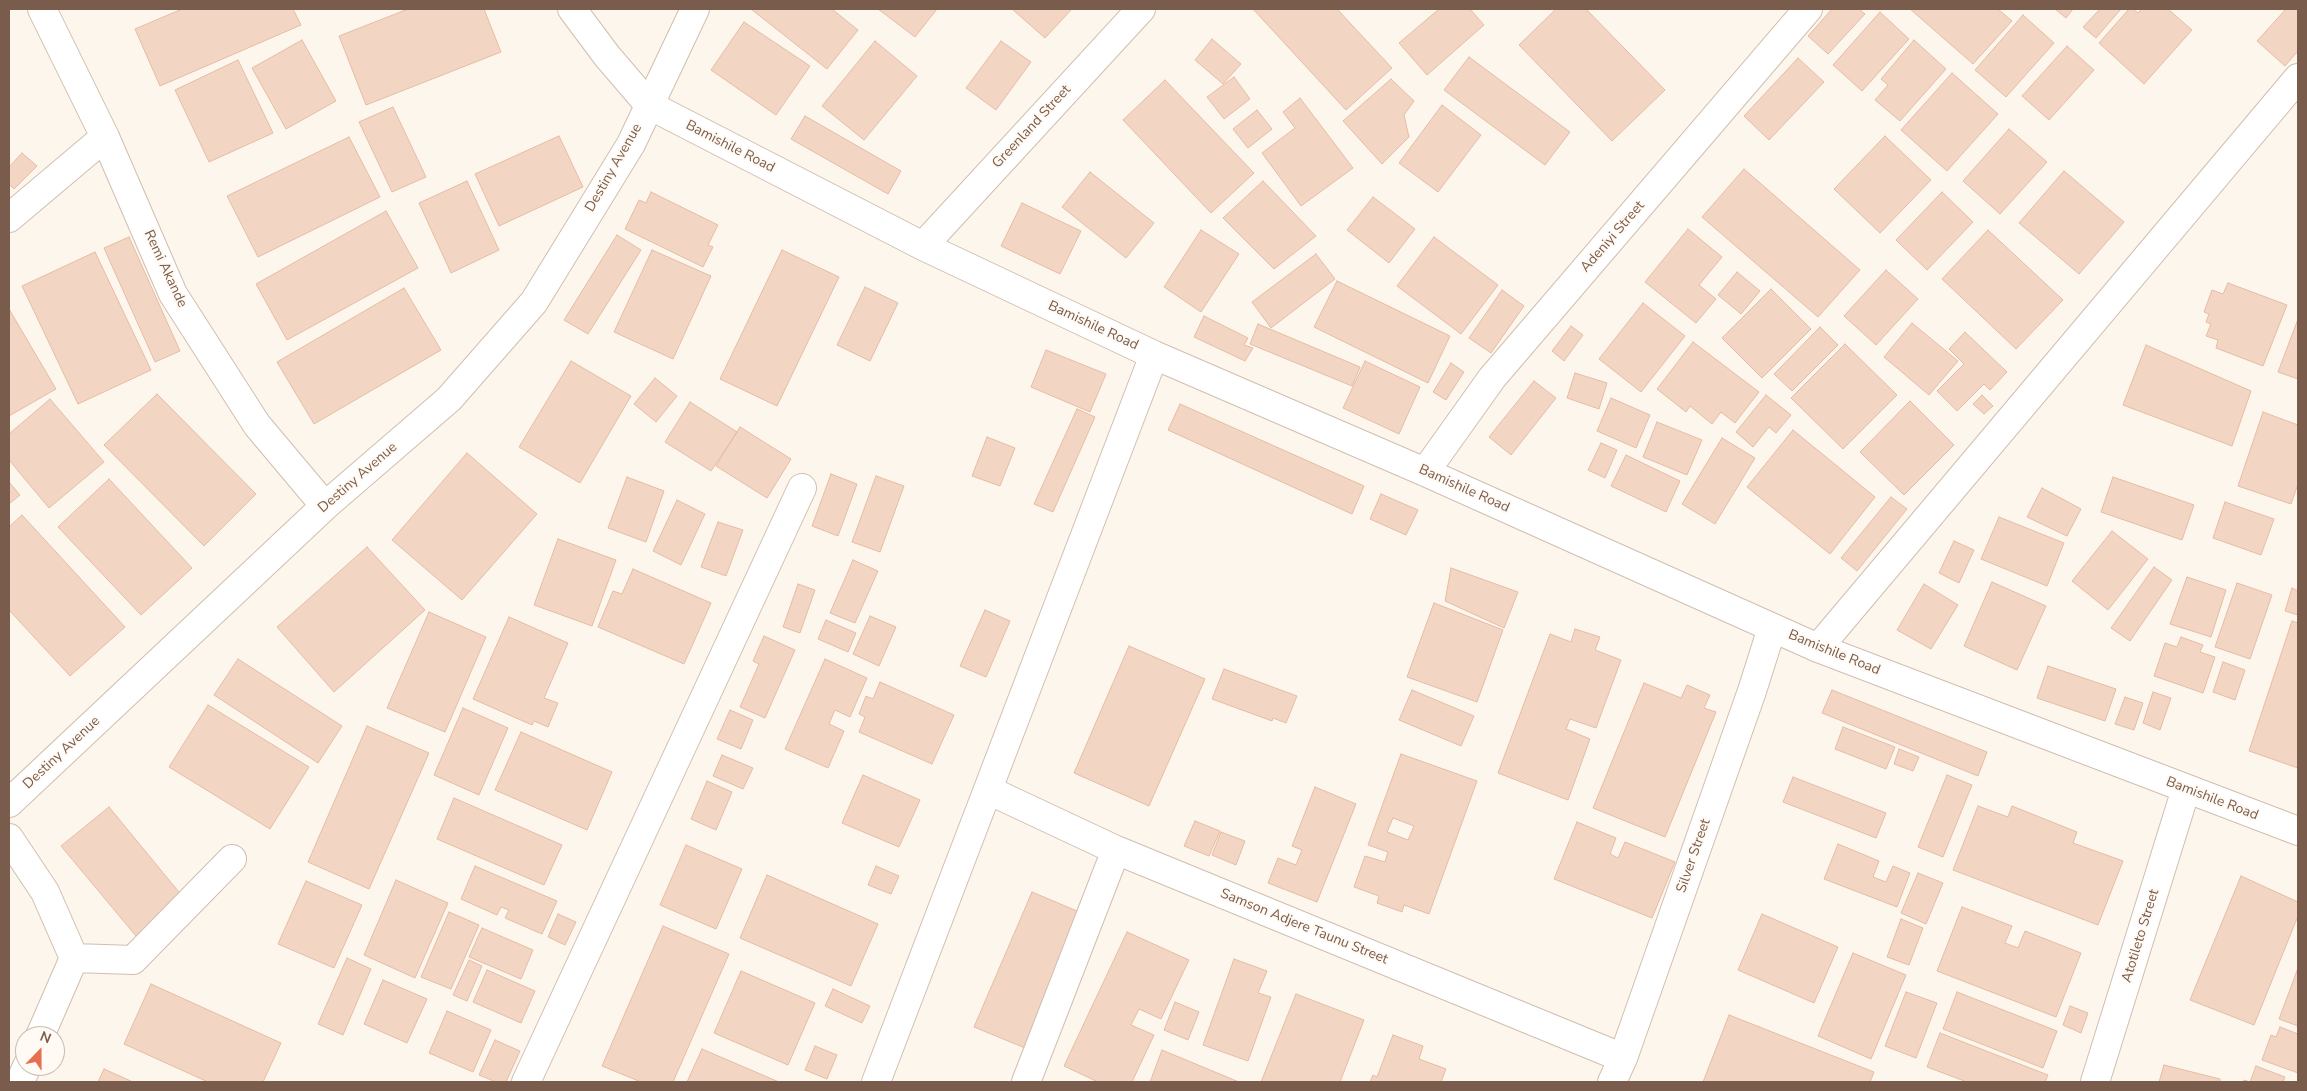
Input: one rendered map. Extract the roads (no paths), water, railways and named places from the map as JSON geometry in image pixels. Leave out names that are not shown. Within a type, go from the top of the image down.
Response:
[{"type":"street","name":"Remi Akande","points":[[42,9],[105,137],[174,294],[257,425],[325,506]]},
{"type":"street","points":[[572,9],[607,56],[649,105]]},
{"type":"street","name":"Destiny Avenue","points":[[9,803],[325,506],[449,399],[534,302],[631,144],[695,9]]},
{"type":"street","name":"Greenland Street","points":[[923,246],[1141,9]]},
{"type":"street","name":"Adeniyi Street","points":[[1425,472],[1492,378],[1808,9]]},
{"type":"street","points":[[1818,648],[2294,91]]},
{"type":"street","name":"Bamishile Road","points":[[649,105],[923,246],[1154,355],[1425,472],[1772,628],[1818,648],[2186,790],[2298,831]]},
{"type":"street","points":[[9,218],[105,137]]},
{"type":"street","points":[[876,1082],[1154,355]]},
{"type":"street","points":[[526,1082],[802,488]]},
{"type":"street","name":"Silver Street","points":[[1618,1070],[1749,701],[1772,628]]},
{"type":"street","name":"Samson Adjere Taunu Street","points":[[988,790],[1116,850],[1618,1070]]},
{"type":"street","name":"Atotileto Street","points":[[2095,1082],[2186,790]]},
{"type":"street","points":[[9,838],[45,892],[74,958],[44,1026]]},
{"type":"street","points":[[1026,1082],[1116,850]]},
{"type":"street","points":[[74,958],[133,960],[232,860]]}]
